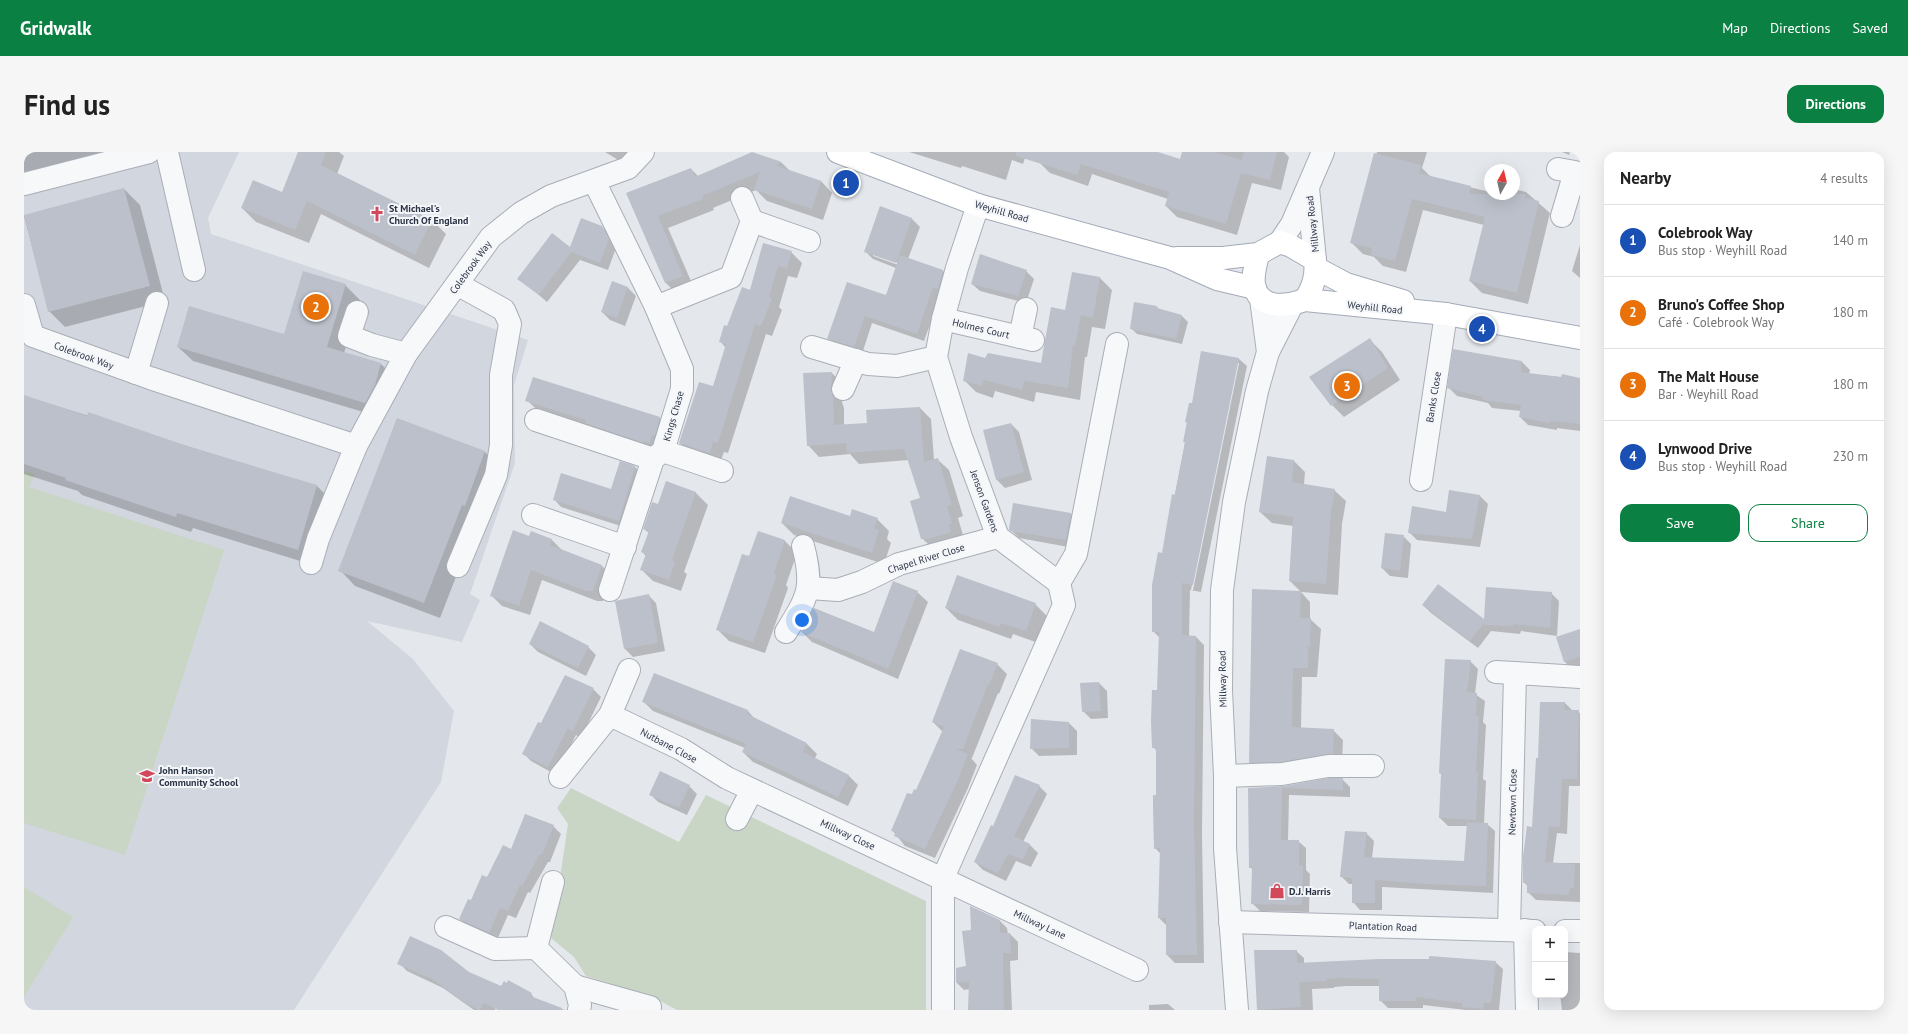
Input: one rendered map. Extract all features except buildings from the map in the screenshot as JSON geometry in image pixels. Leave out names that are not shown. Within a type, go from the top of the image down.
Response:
[{"type":"main road","name":"Weyhill Road","points":[[838,152],[861,156],[978,205],[1170,258],[1217,279],[1258,294],[1276,306],[1298,302],[1446,314],[1580,338]]},
{"type":"main road","name":"Weyhill Road","points":[[1170,258],[1223,258],[1258,254],[1280,242],[1302,251],[1316,264],[1346,284],[1446,314]]},
{"type":"main road","points":[[1258,254],[1254,275],[1258,294]]},
{"type":"main road","points":[[1298,302],[1313,287],[1316,264]]},
{"type":"street","points":[[24,184],[149,152]]},
{"type":"street","points":[[167,152],[194,270]]},
{"type":"street","name":"Colebrook Way","points":[[311,563],[318,539],[356,446],[406,354],[491,237],[521,213],[551,196],[628,168],[643,152]]},
{"type":"street","name":"Millway Road","points":[[1280,242],[1292,224],[1323,152]]},
{"type":"street","points":[[1562,216],[1571,170]]},
{"type":"street","name":"Kings Chase","points":[[594,180],[656,306],[682,369],[682,389],[610,590]]},
{"type":"street","name":"Millway Road","points":[[1308,187],[1316,264]]},
{"type":"street","points":[[656,306],[731,277],[752,220],[742,198]]},
{"type":"street","name":"Jenson Gardens","points":[[978,205],[957,268],[943,319],[936,357],[961,437],[998,537],[1059,583]]},
{"type":"street","points":[[752,220],[809,241]]},
{"type":"street","points":[[457,284],[504,310],[510,324],[501,375],[501,445],[496,475],[458,566]]},
{"type":"street","name":"Millway Road","points":[[1258,294],[1268,352]]},
{"type":"street","name":"Millway Road","points":[[1237,1010],[1225,848],[1225,776],[1221,690],[1222,590],[1234,502],[1256,391],[1268,352],[1298,302]]},
{"type":"street","points":[[136,373],[157,303]]},
{"type":"street","name":"Colebrook Way","points":[[24,305],[33,336],[136,373],[356,446]]},
{"type":"street","name":"Holmes Court","points":[[943,319],[1026,338],[1026,309]]},
{"type":"street","points":[[357,312],[349,336],[372,345],[406,354]]},
{"type":"street","name":"Banks Close","points":[[1421,480],[1446,314]]},
{"type":"street","points":[[943,1010],[943,878],[1064,605],[1059,583],[1076,554],[1117,344]]},
{"type":"street","points":[[812,347],[868,364],[896,366],[936,357]]},
{"type":"street","points":[[843,390],[856,360]]},
{"type":"street","points":[[536,420],[658,455],[722,471]]},
{"type":"street","points":[[533,515],[625,547]]},
{"type":"street","name":"Chapel River Close","points":[[809,588],[838,590],[862,582],[899,564],[998,537]]},
{"type":"street","points":[[786,632],[803,605],[809,588],[809,570],[803,546]]},
{"type":"street","points":[[560,777],[610,715],[629,670]]},
{"type":"street","name":"Newtown Close","points":[[1527,1010],[1523,930],[1505,673],[1580,677]]},
{"type":"street","name":"Nutbane Close","points":[[610,715],[681,750],[726,778]]},
{"type":"street","points":[[1225,776],[1282,774],[1328,766],[1373,766]]},
{"type":"street","name":"Millway Close","points":[[726,778],[943,878]]},
{"type":"street","points":[[737,819],[752,790]]},
{"type":"street","name":"Millway Lane","points":[[943,878],[1138,970]]},
{"type":"street","points":[[536,948],[553,882]]},
{"type":"street","name":"Plantation Road","points":[[1230,922],[1523,930]]},
{"type":"street","points":[[446,927],[494,949],[536,948],[575,986],[650,1007]]},
{"type":"street","points":[[1568,931],[1580,931]]},
{"type":"street","points":[[575,986],[580,1005],[579,1010]]},
{"type":"shaded area","points":[[24,152],[239,152],[208,218],[211,234],[528,340],[514,385],[515,463],[470,594],[480,600],[462,642],[367,621],[413,659],[454,711],[441,782],[294,1010],[24,1010]]},
{"type":"green space","points":[[24,471],[35,474],[29,487],[224,550],[125,855],[24,823]]},
{"type":"green space","points":[[571,788],[679,842],[706,795],[926,901],[926,1010],[677,1010],[653,997],[586,976],[574,957],[551,938],[568,824],[557,808]]},
{"type":"green space","points":[[24,887],[73,917],[24,997]]},
{"type":"place","name":"Colebrook Way","points":[[846,183]]},
{"type":"place","name":"St Michael's Church Of England","points":[[377,214]]},
{"type":"place","name":"Bruno's Coffee Shop","points":[[316,307]]},
{"type":"place","name":"Lynwood Drive","points":[[1482,329]]},
{"type":"place","name":"The Malt House","points":[[1347,386]]},
{"type":"place","name":"John Hanson Community School","points":[[147,776]]},
{"type":"place","name":"D.J. Harris","points":[[1277,891]]}]
